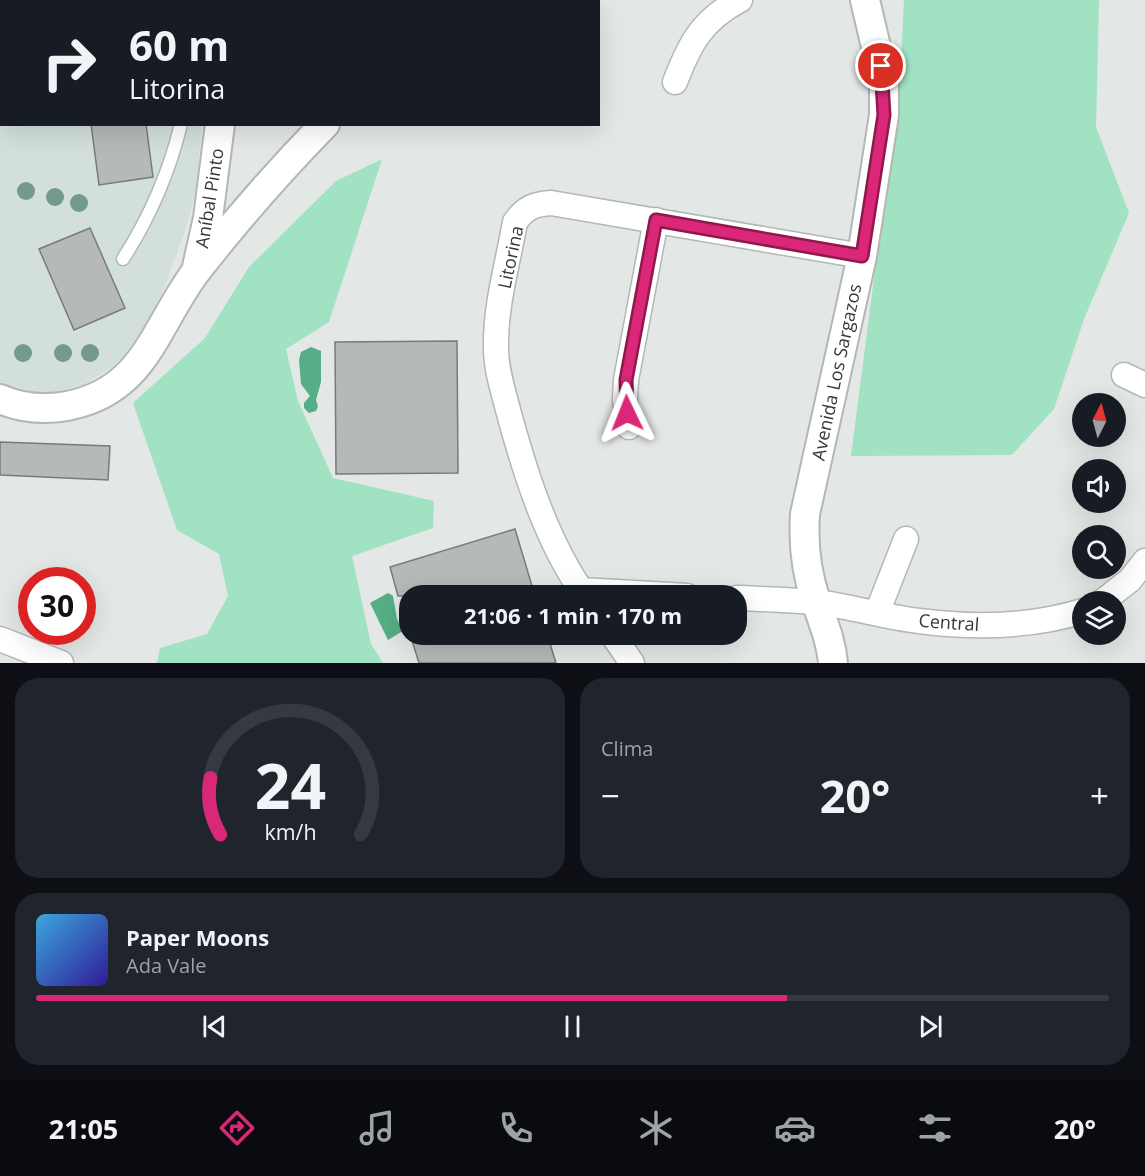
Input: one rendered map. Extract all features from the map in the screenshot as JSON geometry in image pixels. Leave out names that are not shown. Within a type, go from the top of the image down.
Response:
[{"type":"street","points":[[675,82],[685,54],[699,30],[722,9],[740,0]]},
{"type":"street","name":"Avenida Los Sargazos","points":[[833,663],[831,640],[816,602],[803,542],[805,514],[862,256],[884,115],[884,81],[865,0]]},
{"type":"street","name":"Aníbal Pinto","points":[[196,272],[208,218],[220,126]]},
{"type":"street","points":[[0,399],[21,406],[59,408],[78,404],[112,389],[140,364],[196,272],[259,196],[323,126]]},
{"type":"street","name":"Litorina","points":[[579,585],[557,546],[531,485],[499,375],[496,349],[498,322],[515,222],[528,208],[551,203],[862,256]]},
{"type":"street","points":[[629,427],[625,400],[626,380],[656,220]]},
{"type":"street","points":[[877,613],[906,539]]},
{"type":"street","points":[[1117,591],[1144,566]]},
{"type":"street","name":"Central","points":[[747,599],[816,602],[918,621],[983,625],[1048,620],[1072,614]]},
{"type":"street","name":"Avenida Los Sargazos","points":[[814,663],[813,621],[816,602]]},
{"type":"street","points":[[0,639],[61,663]]},
{"type":"street","points":[[620,645],[632,663]]},
{"type":"lane","points":[[123,259],[148,217],[162,186],[180,126]]},
{"type":"shaded area","points":[[904,0],[1099,0],[1096,127],[1129,213],[1084,319],[1054,409],[1012,455],[851,456],[900,77]]},
{"type":"shaded area","points":[[0,126],[202,126],[196,188],[188,223],[163,291],[146,324],[125,355],[113,366],[85,384],[54,392],[34,392],[0,383]]},
{"type":"shaded area","points":[[382,159],[329,322],[286,349],[298,401],[333,478],[434,501],[433,528],[352,556],[371,644],[383,663],[157,663],[160,648],[207,634],[228,596],[219,554],[177,530],[133,403],[205,338],[249,267],[336,181]]},
{"type":"shaded area","points":[[311,347],[321,351],[321,382],[316,400],[318,406],[316,411],[309,413],[304,408],[304,403],[310,396],[301,384],[299,360],[301,352]]},
{"type":"shaded area","points":[[388,593],[393,596],[399,633],[388,640],[370,603]]},
{"type":"building","points":[[91,126],[146,126],[153,177],[99,185]]},
{"type":"building","points":[[90,228],[125,308],[74,330],[39,249]]},
{"type":"building","points":[[457,341],[458,473],[336,474],[335,342]]},
{"type":"building","points":[[0,442],[110,446],[108,480],[0,475]]},
{"type":"building","points":[[515,529],[532,585],[399,585],[398,596],[390,567]]},
{"type":"building","points":[[413,645],[550,645],[556,663],[419,663]]},
{"type":"route","points":[[627,413],[626,380],[656,220],[862,256],[884,115],[884,81],[881,66]]}]
